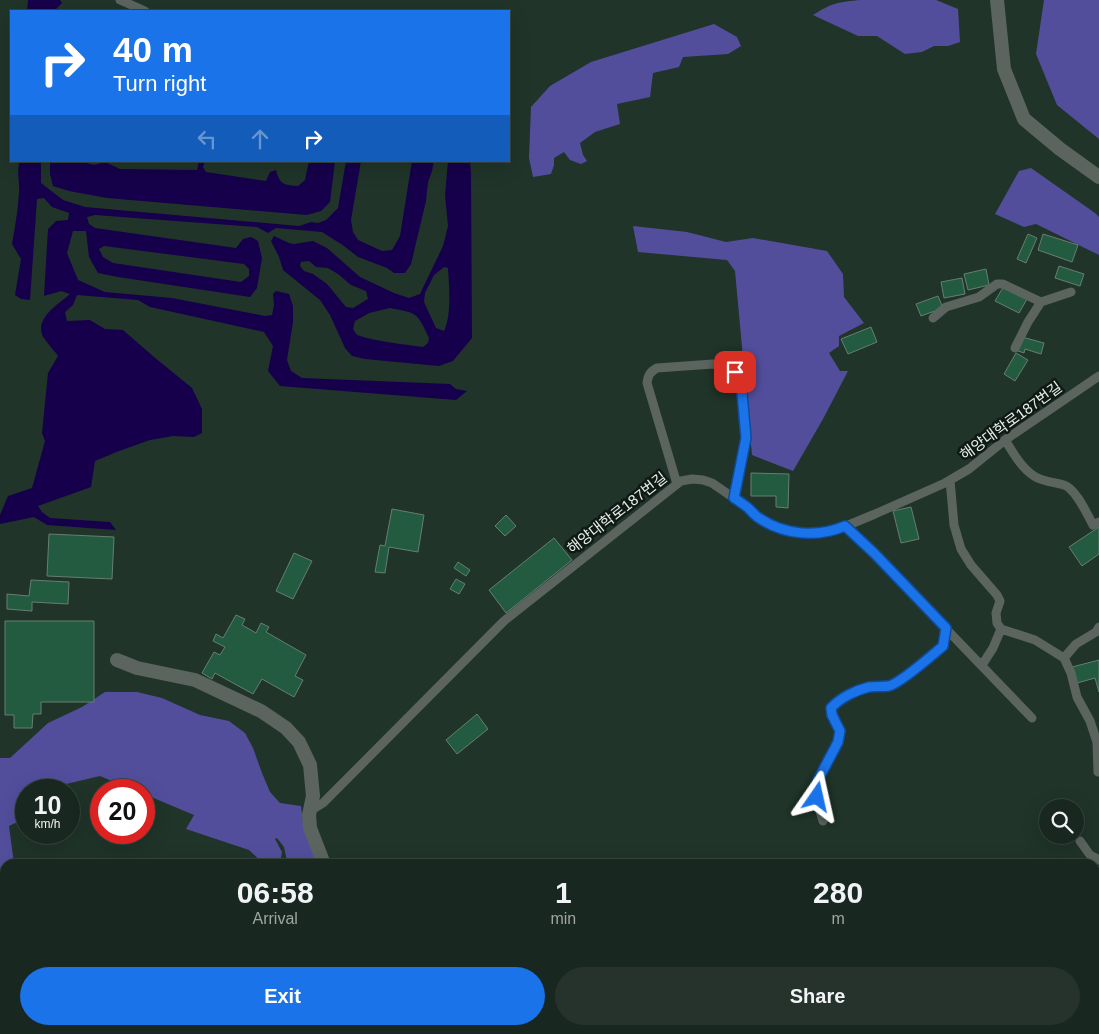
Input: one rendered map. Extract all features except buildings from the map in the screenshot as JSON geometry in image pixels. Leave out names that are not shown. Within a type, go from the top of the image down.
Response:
[{"type":"street","points":[[997,0],[1004,69],[1024,119],[1060,149],[1099,176]]},
{"type":"street","points":[[117,660],[137,668],[195,680],[261,711],[286,728],[299,742],[310,765],[313,796],[309,815],[310,828],[322,859]]},
{"type":"lane","points":[[120,0],[144,10]]},
{"type":"lane","points":[[933,318],[946,307],[978,297],[997,284],[1004,284],[1041,302]]},
{"type":"lane","points":[[1015,348],[1041,302],[1071,292]]},
{"type":"lane","points":[[677,484],[647,382],[648,376],[657,368],[713,364],[730,366],[741,382],[746,438],[734,498]]},
{"type":"lane","name":"해양대학로187번길","points":[[310,811],[323,803],[504,621],[681,481],[692,479],[712,483],[747,507],[758,517],[786,530],[798,533],[818,533],[839,529],[950,480],[969,469],[1005,440],[1099,376]]},
{"type":"lane","points":[[1005,440],[1025,468],[1034,477],[1066,485],[1076,495],[1093,525],[1099,522]]},
{"type":"lane","points":[[950,480],[954,525],[961,549],[971,565],[1000,601],[996,613],[997,623],[1001,629],[1035,640],[1064,658],[1071,673],[1077,697],[1090,721],[1097,742],[1098,772]]},
{"type":"lane","points":[[845,526],[874,553],[1032,718]]},
{"type":"lane","points":[[1064,658],[1076,644],[1096,632],[1099,627]]},
{"type":"lane","points":[[823,821],[817,797],[818,780],[838,742],[840,731],[832,715],[831,708],[836,702],[856,692],[870,687],[889,686],[900,680],[943,646],[946,628]]},
{"type":"lane","points":[[982,665],[993,648],[1001,629]]},
{"type":"lane","points":[[1082,844],[1090,855],[1097,859]]},
{"type":"shaded area","points":[[28,0],[60,0],[62,3],[55,10],[27,10]]},
{"type":"shaded area","points":[[861,0],[936,0],[958,9],[960,42],[948,46],[934,46],[922,52],[905,54],[877,36],[858,36],[813,15],[836,4]]},
{"type":"shaded area","points":[[1044,0],[1099,0],[1099,139],[1057,105],[1036,54]]},
{"type":"shaded area","points":[[714,24],[737,37],[741,46],[728,54],[683,57],[679,67],[653,73],[650,97],[617,104],[620,124],[595,132],[580,143],[583,155],[587,161],[581,164],[570,160],[564,152],[554,158],[551,174],[533,177],[529,158],[531,107],[550,86],[591,62]]},
{"type":"shaded area","points":[[20,162],[41,162],[41,183],[63,200],[85,207],[299,226],[326,220],[338,208],[346,162],[361,162],[351,220],[353,232],[358,240],[382,251],[392,250],[400,236],[412,162],[434,162],[411,264],[405,273],[394,273],[387,268],[358,257],[322,232],[276,228],[268,233],[257,227],[95,215],[87,217],[89,224],[95,228],[236,248],[243,239],[251,237],[258,241],[262,258],[257,288],[250,297],[98,273],[89,257],[86,231],[73,231],[67,253],[78,280],[105,292],[172,298],[265,316],[272,315],[274,305],[273,294],[276,291],[289,294],[293,306],[293,322],[287,360],[291,371],[302,378],[450,384],[456,389],[467,391],[456,400],[280,386],[268,371],[273,346],[264,332],[150,307],[138,300],[77,295],[73,305],[65,312],[67,321],[90,320],[105,329],[123,330],[192,388],[202,409],[202,433],[194,437],[173,436],[150,440],[95,461],[91,487],[38,506],[50,518],[110,522],[116,530],[47,525],[34,517],[0,524],[0,515],[8,496],[32,488],[45,441],[42,433],[48,373],[58,356],[42,334],[42,322],[50,311],[70,294],[61,291],[44,296],[48,229],[56,221],[68,220],[69,213],[52,207],[44,198],[37,199],[30,300],[21,299],[15,295],[21,259],[12,244],[19,199],[18,173]],"holes":[[[104,246],[244,264],[249,269],[249,276],[241,282],[113,263],[103,257],[99,249]]]},
{"type":"shaded area","points":[[50,162],[83,162],[94,165],[105,162],[120,169],[197,170],[199,162],[205,162],[203,167],[206,172],[266,181],[270,172],[276,170],[279,179],[283,183],[298,186],[305,180],[309,162],[335,162],[330,202],[321,211],[307,215],[107,198],[53,186]]},
{"type":"shaded area","points":[[448,162],[470,162],[472,338],[453,361],[439,366],[352,356],[345,348],[330,315],[320,300],[283,270],[271,241],[274,236],[294,244],[313,241],[327,248],[360,277],[409,298],[420,294],[443,246],[448,226],[445,195]],"holes":[[[309,261],[316,267],[328,268],[351,285],[366,291],[368,299],[353,308],[346,307],[327,284],[313,274],[304,271],[300,266],[301,262]],[[444,267],[448,268],[449,292],[448,317],[444,331],[436,328],[424,302],[425,293],[434,275]],[[390,308],[406,311],[419,318],[429,338],[428,343],[423,347],[357,335],[353,329],[355,321],[369,313]]]},
{"type":"shaded area","points":[[1031,168],[1099,217],[1099,255],[1036,224],[1024,227],[995,214],[1019,171]]},
{"type":"shaded area","points":[[633,226],[687,232],[726,242],[753,238],[827,251],[843,274],[844,297],[864,323],[839,336],[839,346],[829,353],[840,371],[848,371],[793,471],[752,455],[735,271],[727,260],[638,252]]},
{"type":"shaded area","points":[[105,692],[137,692],[162,698],[200,715],[229,721],[245,733],[253,748],[270,792],[280,803],[301,806],[303,822],[316,859],[287,859],[284,847],[277,838],[275,839],[282,852],[281,859],[259,859],[249,850],[186,829],[194,815],[155,799],[155,779],[107,779],[100,776],[80,781],[80,779],[15,779],[15,823],[9,826],[13,859],[0,859],[0,758],[10,758],[48,723],[82,707]]},
{"type":"route","points":[[735,372],[741,382],[743,392],[746,438],[734,498],[758,517],[786,530],[798,533],[818,533],[845,526],[874,553],[946,628],[943,646],[900,680],[889,686],[870,687],[856,692],[836,702],[831,708],[832,715],[840,731],[838,742],[818,780],[817,797]]}]
